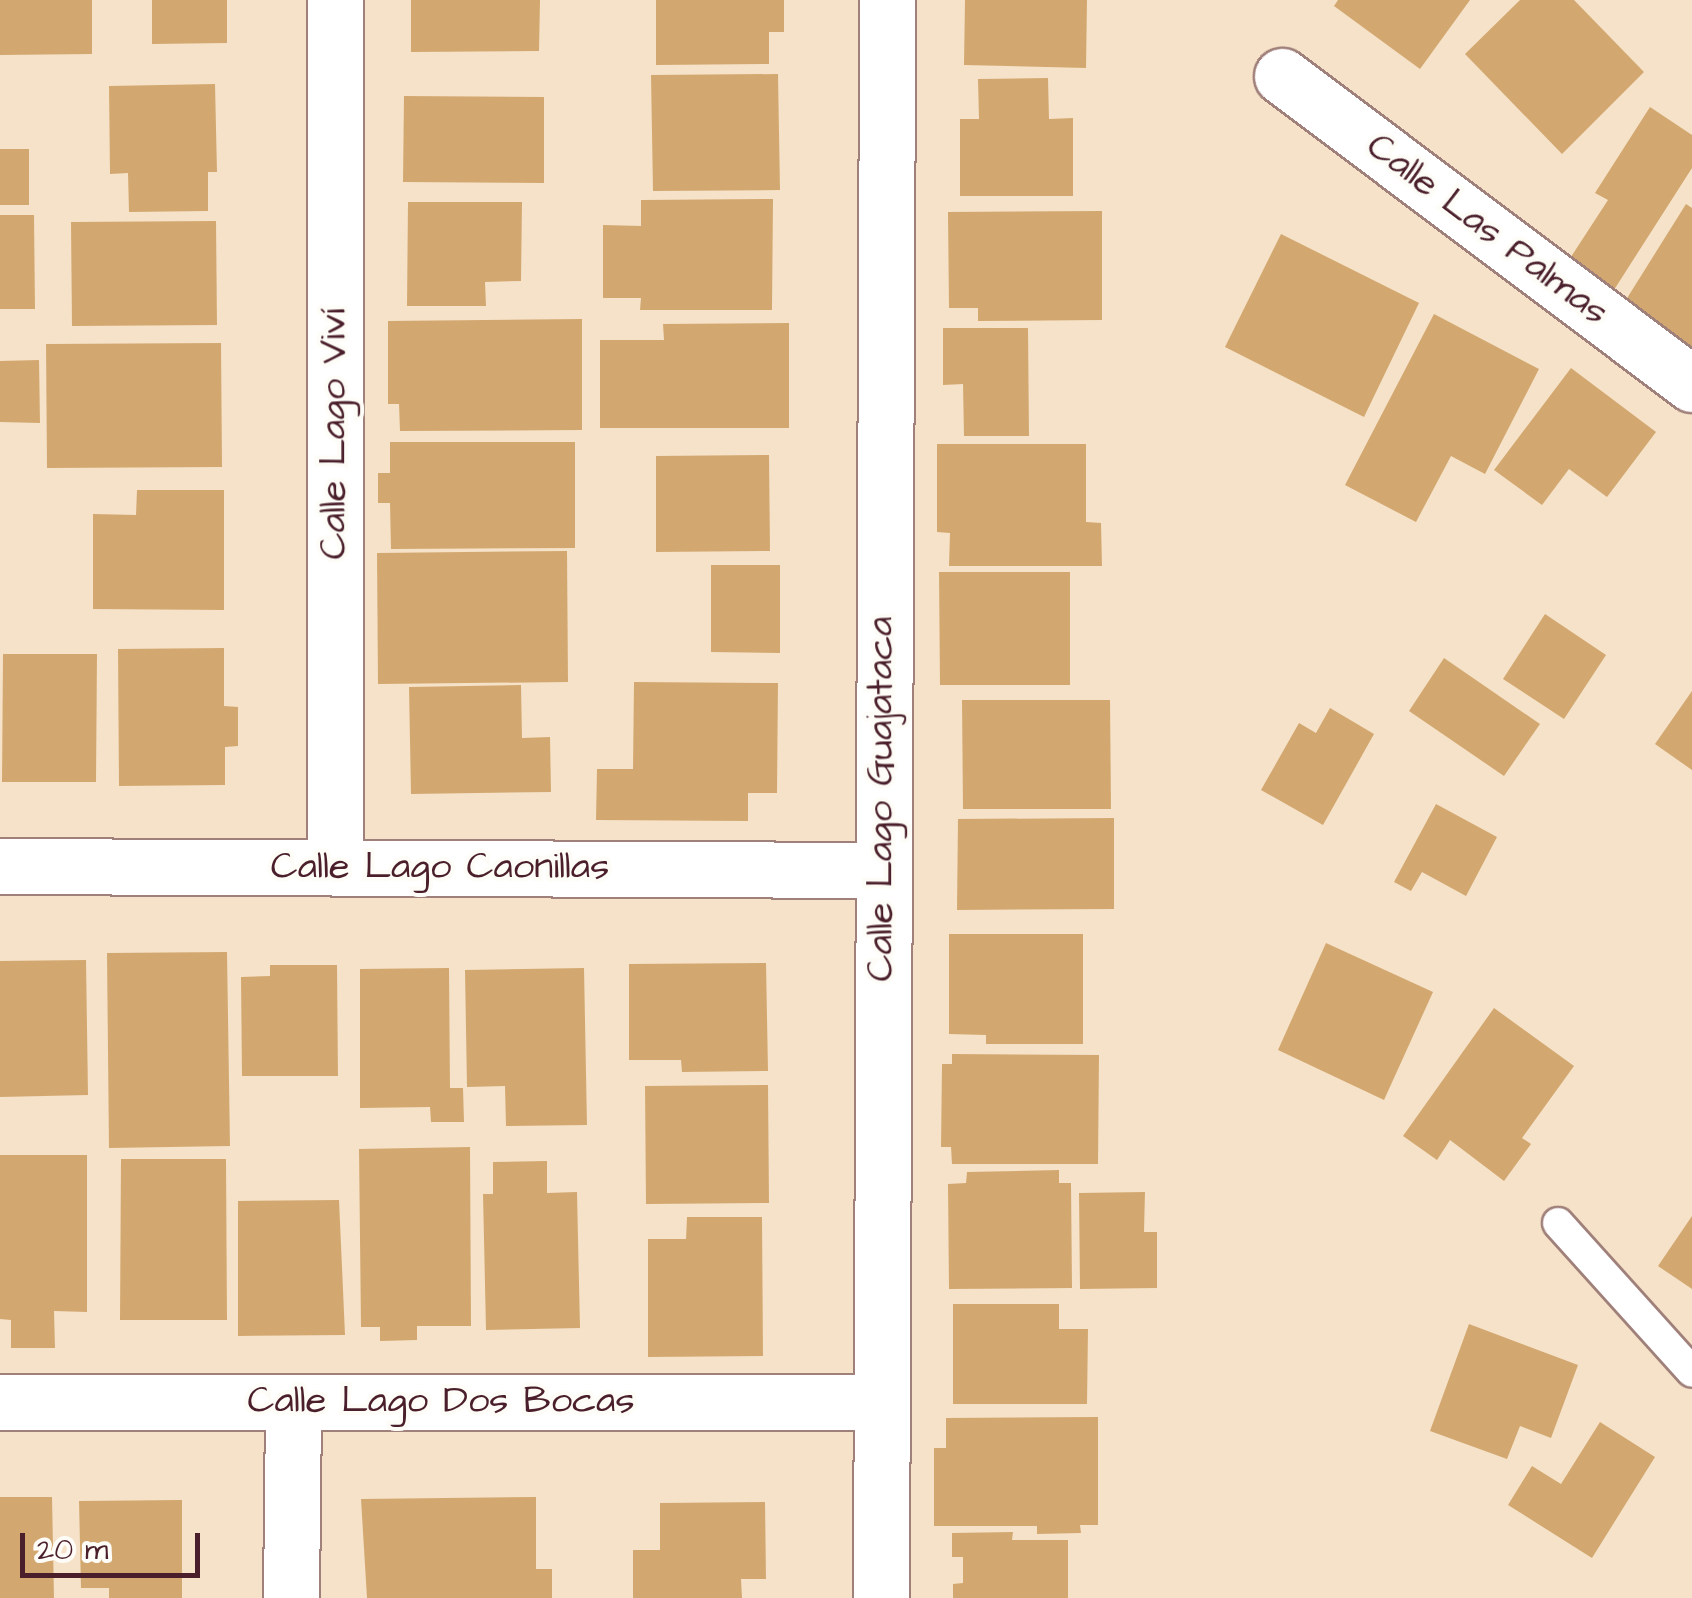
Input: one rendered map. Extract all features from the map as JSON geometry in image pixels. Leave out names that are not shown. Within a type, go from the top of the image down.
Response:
[{"type":"street","name":"Calle Lago Viví","points":[[335,0],[335,867]]},
{"type":"street","name":"Calle Lago Guajataca","points":[[881,1598],[880,870],[886,0]]},
{"type":"street","name":"Calle Las Palmas","points":[[1282,76],[1692,384]]},
{"type":"street","name":"Calle Lago Caonillas","points":[[0,866],[880,870]]},
{"type":"street","name":"Calle Lago Dos Bocas","points":[[0,1402],[882,1402]]},
{"type":"street","points":[[291,1598],[293,1403]]},
{"type":"lane","points":[[1558,1223],[1692,1372]]},
{"type":"building","points":[[0,0],[92,0],[92,54],[0,55]]},
{"type":"building","points":[[152,0],[227,0],[227,43],[152,44]]},
{"type":"building","points":[[411,0],[540,0],[539,51],[411,52]]},
{"type":"building","points":[[656,0],[784,0],[784,32],[769,32],[769,64],[656,65]]},
{"type":"building","points":[[965,0],[1087,0],[1086,68],[964,65]]},
{"type":"building","points":[[1338,0],[1470,0],[1420,69],[1334,6]]},
{"type":"building","points":[[1520,0],[1574,0],[1644,72],[1562,154],[1465,54]]},
{"type":"building","points":[[778,74],[780,190],[653,191],[651,75]]},
{"type":"building","points":[[1048,78],[1049,119],[1073,118],[1073,196],[960,196],[960,119],[979,119],[978,79]]},
{"type":"building","points":[[215,84],[217,172],[208,172],[208,211],[129,212],[128,173],[110,174],[109,86]]},
{"type":"building","points":[[404,96],[544,97],[544,183],[403,182]]},
{"type":"building","points":[[1650,107],[1692,135],[1692,168],[1612,293],[1567,263],[1608,200],[1595,193]]},
{"type":"building","points":[[0,149],[29,149],[29,205],[0,205]]},
{"type":"building","points":[[773,199],[772,310],[640,310],[641,298],[603,298],[603,225],[641,226],[641,200]]},
{"type":"building","points":[[408,202],[522,202],[521,281],[485,282],[486,306],[407,306]]},
{"type":"building","points":[[1686,204],[1692,208],[1692,357],[1619,311]]},
{"type":"building","points":[[1102,211],[1102,320],[978,321],[978,308],[949,308],[948,212]]},
{"type":"building","points":[[0,215],[34,215],[35,309],[0,309]]},
{"type":"building","points":[[216,221],[217,325],[72,326],[71,222]]},
{"type":"building","points":[[1281,234],[1419,303],[1364,417],[1225,347]]},
{"type":"building","points":[[1434,314],[1539,369],[1485,474],[1451,456],[1416,522],[1345,485]]},
{"type":"building","points":[[582,319],[582,430],[400,431],[399,404],[388,404],[388,321]]},
{"type":"building","points":[[789,323],[789,428],[600,428],[600,340],[664,340],[663,324]]},
{"type":"building","points":[[943,328],[1028,328],[1029,436],[964,436],[963,384],[943,385]]},
{"type":"building","points":[[221,343],[222,467],[47,468],[46,344]]},
{"type":"building","points":[[39,360],[40,423],[0,422],[0,361]]},
{"type":"building","points":[[1571,368],[1656,432],[1607,497],[1569,469],[1542,505],[1494,470]]},
{"type":"building","points":[[390,442],[575,442],[575,548],[391,549],[390,503],[378,503],[378,473],[390,473]]},
{"type":"building","points":[[937,444],[1086,444],[1086,522],[1101,523],[1102,566],[949,566],[950,533],[937,532]]},
{"type":"building","points":[[769,455],[770,551],[656,552],[656,456]]},
{"type":"building","points":[[137,490],[224,490],[224,610],[93,609],[93,514],[136,515]]},
{"type":"building","points":[[567,551],[568,682],[378,684],[377,553]]},
{"type":"building","points":[[711,565],[780,565],[780,653],[711,652]]},
{"type":"building","points":[[939,572],[1070,572],[1070,685],[940,685]]},
{"type":"building","points":[[1545,614],[1606,655],[1564,719],[1503,679]]},
{"type":"building","points":[[224,648],[224,706],[238,707],[238,746],[225,747],[225,785],[119,786],[118,649]]},
{"type":"building","points":[[3,654],[97,654],[96,782],[2,782]]},
{"type":"building","points":[[1444,658],[1540,724],[1504,776],[1409,711]]},
{"type":"building","points":[[634,682],[778,683],[777,793],[748,793],[748,821],[596,820],[597,769],[633,769]]},
{"type":"building","points":[[521,685],[522,738],[550,737],[551,792],[411,794],[409,687]]},
{"type":"building","points":[[1692,691],[1692,770],[1655,744]]},
{"type":"building","points":[[962,700],[1110,700],[1111,809],[963,809]]},
{"type":"building","points":[[1330,708],[1374,734],[1323,825],[1261,790],[1299,723],[1316,733]]},
{"type":"building","points":[[1436,804],[1497,837],[1466,896],[1422,872],[1411,891],[1394,882]]},
{"type":"building","points":[[1114,818],[1114,909],[957,910],[958,819]]},
{"type":"building","points":[[949,934],[1083,934],[1083,1044],[986,1044],[986,1035],[949,1034]]},
{"type":"building","points":[[1326,943],[1433,992],[1384,1100],[1278,1050]]},
{"type":"building","points":[[227,952],[230,1146],[109,1148],[107,953]]},
{"type":"building","points":[[86,960],[88,1095],[0,1097],[0,961]]},
{"type":"building","points":[[766,963],[768,1071],[682,1072],[681,1060],[629,1060],[629,964]]},
{"type":"building","points":[[270,965],[337,965],[338,1076],[242,1076],[241,977],[270,976]]},
{"type":"building","points":[[449,968],[450,1088],[463,1088],[464,1122],[431,1122],[430,1107],[360,1108],[360,969]]},
{"type":"building","points":[[584,968],[587,1125],[506,1126],[505,1086],[467,1087],[465,970]]},
{"type":"building","points":[[1494,1008],[1574,1066],[1522,1138],[1531,1144],[1504,1181],[1450,1140],[1437,1160],[1403,1136]]},
{"type":"building","points":[[952,1054],[1099,1055],[1098,1164],[952,1164],[951,1147],[941,1147],[942,1064],[952,1064]]},
{"type":"building","points":[[768,1085],[769,1203],[646,1204],[645,1086]]},
{"type":"building","points":[[470,1147],[471,1326],[417,1326],[417,1340],[380,1341],[380,1327],[361,1327],[359,1149]]},
{"type":"building","points":[[0,1155],[87,1155],[87,1312],[54,1311],[55,1348],[11,1348],[11,1320],[0,1319]]},
{"type":"building","points":[[121,1159],[226,1159],[227,1320],[120,1320]]},
{"type":"building","points":[[547,1161],[547,1193],[577,1192],[580,1328],[486,1330],[483,1194],[493,1194],[493,1162]]},
{"type":"building","points":[[1059,1170],[1059,1183],[1071,1183],[1072,1288],[949,1289],[948,1184],[966,1183],[967,1172]]},
{"type":"building","points":[[1145,1192],[1144,1232],[1157,1232],[1157,1288],[1080,1289],[1079,1193]]},
{"type":"building","points":[[339,1200],[345,1335],[238,1336],[238,1201]]},
{"type":"building","points":[[1692,1216],[1692,1289],[1658,1266]]},
{"type":"building","points":[[687,1217],[762,1217],[763,1356],[648,1357],[648,1239],[686,1239]]},
{"type":"building","points":[[953,1304],[1059,1304],[1059,1329],[1088,1329],[1087,1404],[953,1404]]},
{"type":"building","points":[[1469,1324],[1578,1365],[1551,1438],[1520,1426],[1507,1459],[1430,1431]]},
{"type":"building","points":[[1098,1417],[1098,1525],[1080,1525],[1081,1533],[1037,1534],[1037,1526],[934,1526],[934,1448],[946,1448],[946,1418]]},
{"type":"building","points":[[1600,1422],[1655,1457],[1592,1558],[1508,1505],[1532,1466],[1561,1484]]},
{"type":"building","points":[[0,1497],[52,1497],[54,1598],[0,1598]]},
{"type":"building","points":[[536,1497],[536,1569],[552,1569],[552,1598],[367,1598],[361,1499]]},
{"type":"building","points":[[182,1500],[182,1598],[109,1598],[109,1588],[81,1588],[79,1501]]},
{"type":"building","points":[[765,1502],[766,1579],[741,1579],[742,1598],[633,1598],[633,1550],[660,1550],[660,1503]]},
{"type":"building","points":[[1013,1532],[1012,1540],[1068,1540],[1068,1598],[953,1598],[953,1584],[963,1583],[963,1557],[952,1557],[952,1533]]}]
